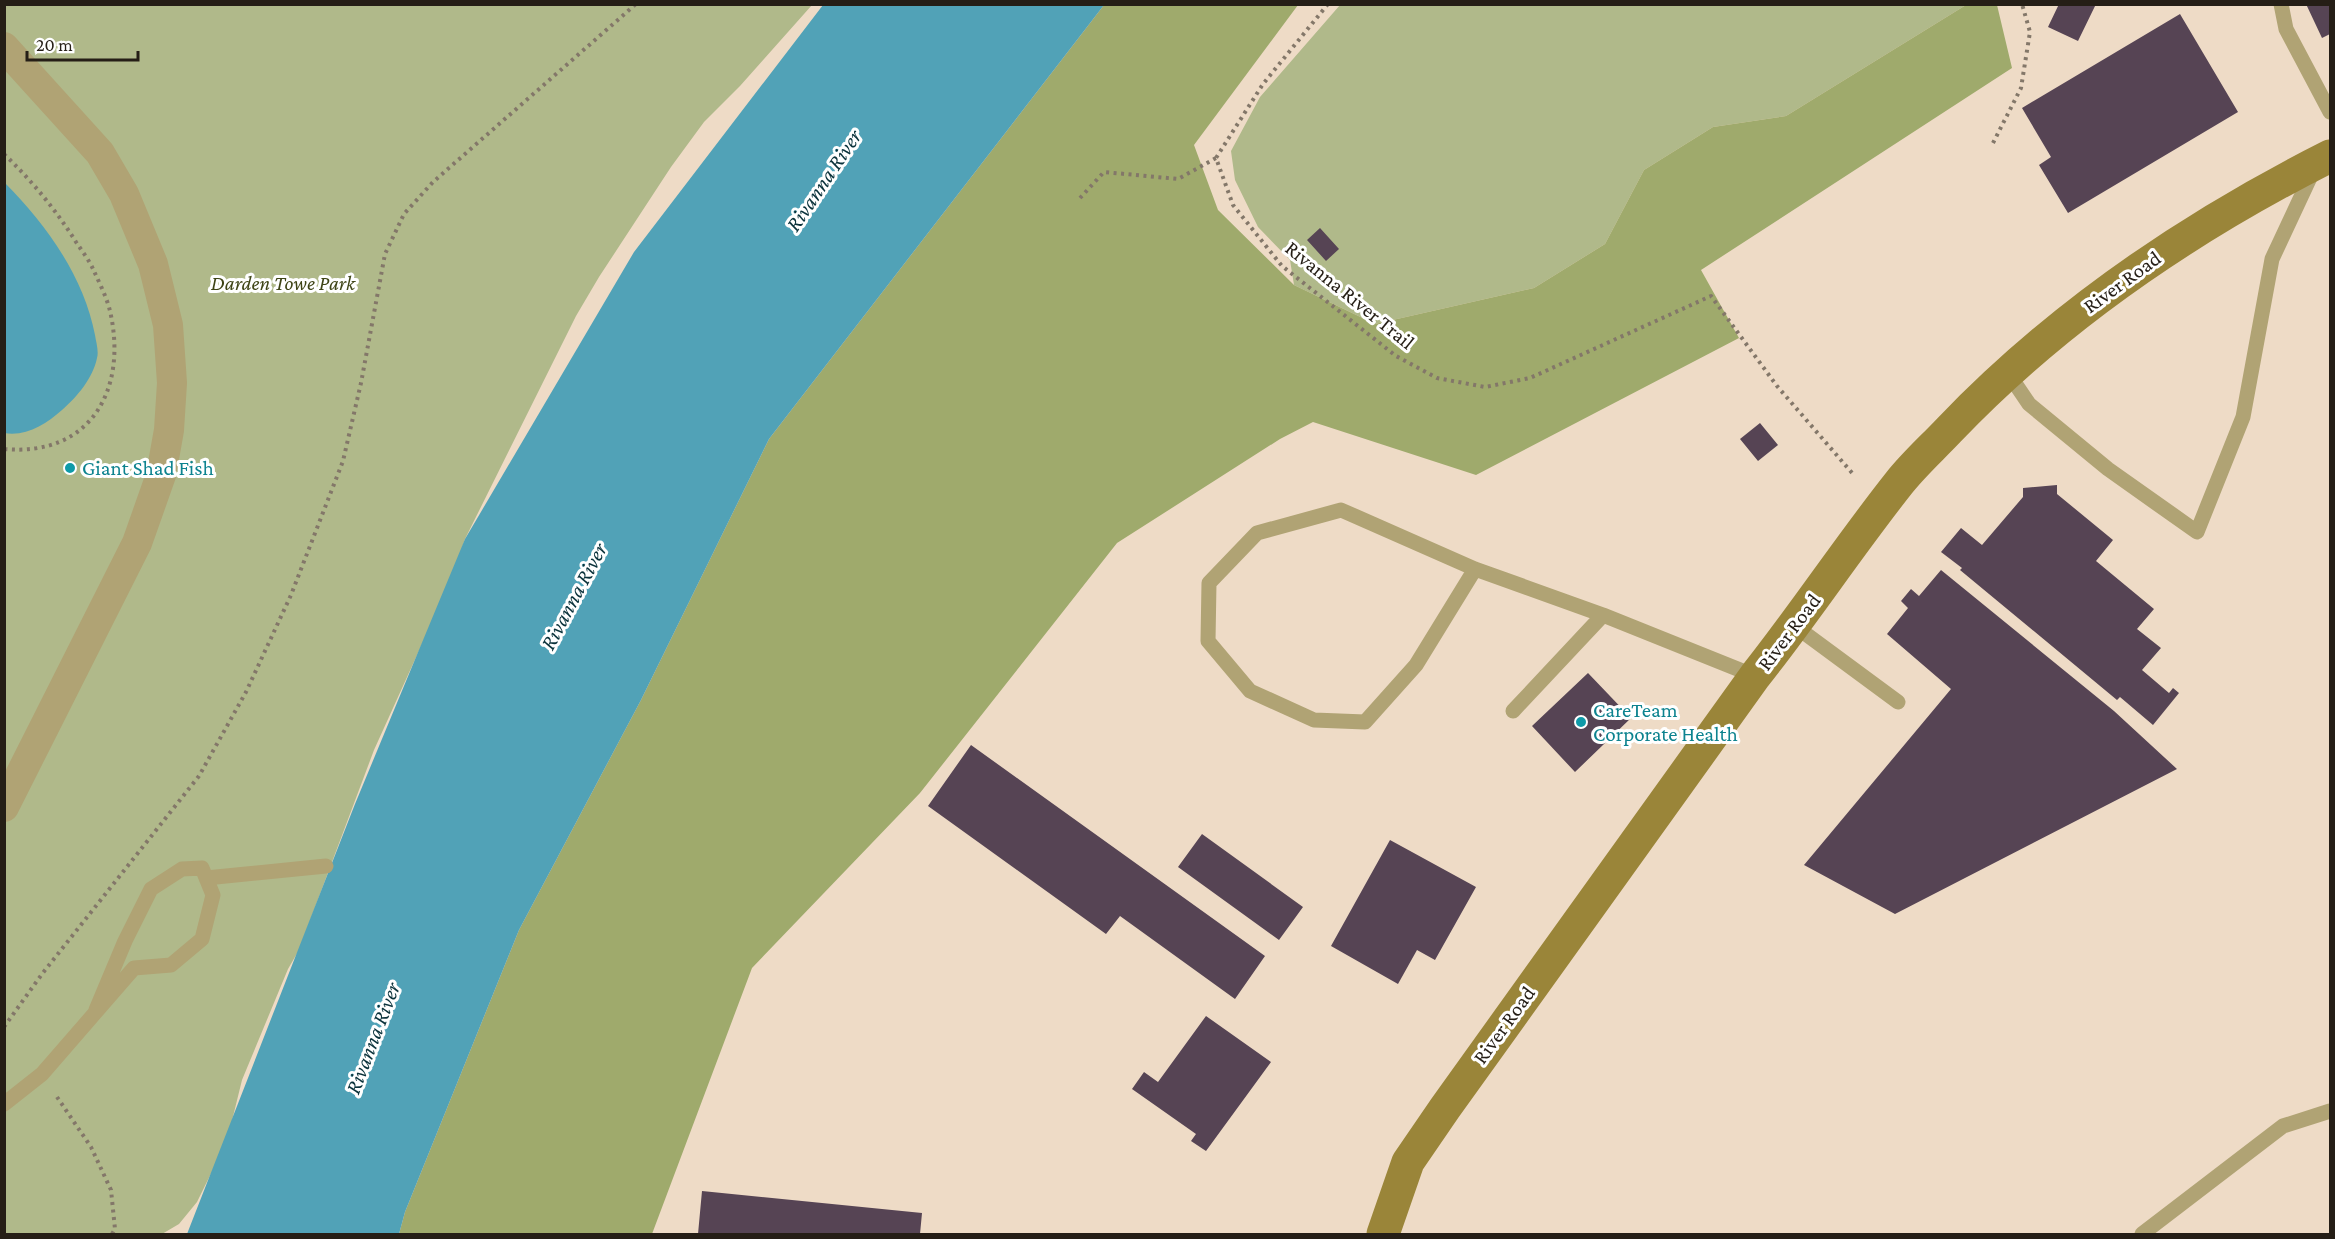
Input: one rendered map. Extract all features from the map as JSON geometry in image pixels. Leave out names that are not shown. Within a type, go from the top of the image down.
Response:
[{"type":"street","points":[[4,47],[100,153],[124,194],[153,264],[168,324],[172,383],[169,430],[161,475],[137,543],[4,807]]},
{"type":"street","name":"River Road","points":[[1383,1234],[1404,1173],[1414,1153],[1755,676],[1795,626],[1899,482],[1977,401],[2043,341],[2132,273],[2225,212],[2324,160]]},
{"type":"lane","points":[[2281,4],[2286,29],[2331,112]]},
{"type":"lane","points":[[2008,373],[2029,404],[2108,469],[2197,532],[2243,417],[2272,259],[2324,160]]},
{"type":"lane","points":[[1474,569],[1416,665],[1365,722],[1314,720],[1251,690],[1208,641],[1209,583],[1257,532],[1341,510],[1474,569],[1604,615],[1755,676]]},
{"type":"lane","points":[[1513,711],[1604,615]]},
{"type":"lane","points":[[1795,626],[1898,702]]},
{"type":"lane","points":[[206,878],[326,867]]},
{"type":"lane","points":[[4,1104],[42,1074],[134,968],[171,965],[202,939],[213,895],[202,868],[182,870],[151,889],[125,941],[96,1010]]},
{"type":"lane","points":[[2142,1234],[2283,1126],[2331,1111]]},
{"type":"path","points":[[4,1027],[42,974],[199,776],[246,692],[291,595],[343,461],[364,372],[385,254],[404,214],[433,182],[636,4]]},
{"type":"path","points":[[1080,198],[1104,172],[1178,179],[1216,158],[1263,84],[1328,4]]},
{"type":"path","points":[[1993,143],[2021,88],[2030,32],[2022,4]]},
{"type":"path","points":[[4,154],[55,209],[93,267],[110,311],[114,351],[110,386],[98,412],[83,429],[59,443],[23,451],[4,449]]},
{"type":"path","name":"Rivanna River Trail","points":[[1216,158],[1233,205],[1282,266],[1396,356],[1437,378],[1485,387],[1530,378],[1711,296],[1777,386],[1853,474]]},
{"type":"path","points":[[42,1074],[91,1147],[111,1190],[115,1229],[112,1234]]},
{"type":"green space","name":"Darden Towe Park","points":[[5,5],[812,5],[740,86],[704,122],[671,167],[576,316],[465,539],[451,580],[374,750],[299,950],[288,969],[242,1080],[227,1141],[197,1202],[179,1224],[162,1234],[5,1234]]},
{"type":"green space","points":[[1104,5],[1298,5],[1194,145],[1218,210],[1294,285],[1375,324],[1534,288],[1605,244],[1644,170],[1713,127],[1786,116],[1966,5],[1997,5],[2012,68],[1701,270],[1739,338],[1476,475],[1313,422],[1280,439],[1117,543],[920,793],[752,968],[652,1234],[399,1234],[405,1212],[519,930],[641,700],[769,439]]},
{"type":"green space","points":[[1340,5],[1966,5],[1786,116],[1713,127],[1644,170],[1605,244],[1534,288],[1375,324],[1294,285],[1290,260],[1258,227],[1235,180],[1231,151],[1260,97]]},
{"type":"water","name":"Rivanna River","points":[[823,5],[1104,5],[769,439],[641,700],[519,930],[405,1212],[399,1234],[187,1234],[355,804],[465,539],[634,252]]},
{"type":"water","points":[[5,183],[49,234],[72,272],[90,313],[98,352],[88,380],[68,405],[35,428],[12,434],[4,433]]},
{"type":"building","points":[[2059,4],[2096,4],[2078,41],[2048,27]]},
{"type":"building","points":[[2306,4],[2330,4],[2330,34],[2322,38]]},
{"type":"building","points":[[2180,14],[2238,112],[2068,213],[2039,165],[2051,157],[2022,108]]},
{"type":"building","points":[[1320,228],[1339,249],[1326,261],[1307,240]]},
{"type":"building","points":[[1760,423],[1778,445],[1758,461],[1740,439]]},
{"type":"building","points":[[2057,485],[2057,494],[2113,540],[2096,561],[2154,609],[2137,629],[2161,648],[2142,670],[2169,693],[2173,688],[2179,693],[2153,725],[2120,697],[2117,700],[1941,552],[1961,528],[1982,545],[2023,497],[2023,488]]},
{"type":"building","points":[[1941,570],[2114,711],[2177,769],[1895,914],[1804,865],[1951,689],[1887,634],[1908,608],[1901,601],[1911,589],[1919,596]]},
{"type":"building","name":"CareTeam Corporate Health","points":[[1588,673],[1631,718],[1575,772],[1532,726]]},
{"type":"building","points":[[971,745],[1265,956],[1235,999],[1120,916],[1106,934],[928,806]]},
{"type":"building","points":[[1202,834],[1303,907],[1279,940],[1178,867]]},
{"type":"building","points":[[1390,840],[1476,887],[1435,960],[1417,950],[1398,984],[1331,946]]},
{"type":"building","points":[[1206,1016],[1271,1062],[1206,1151],[1191,1141],[1196,1134],[1132,1089],[1144,1072],[1158,1082]]},
{"type":"building","points":[[702,1191],[922,1213],[920,1234],[698,1234]]},
{"type":"place","name":"Giant Shad Fish","points":[[70,468]]},
{"type":"place","name":"CareTeam Corporate Health","points":[[1581,722]]}]
